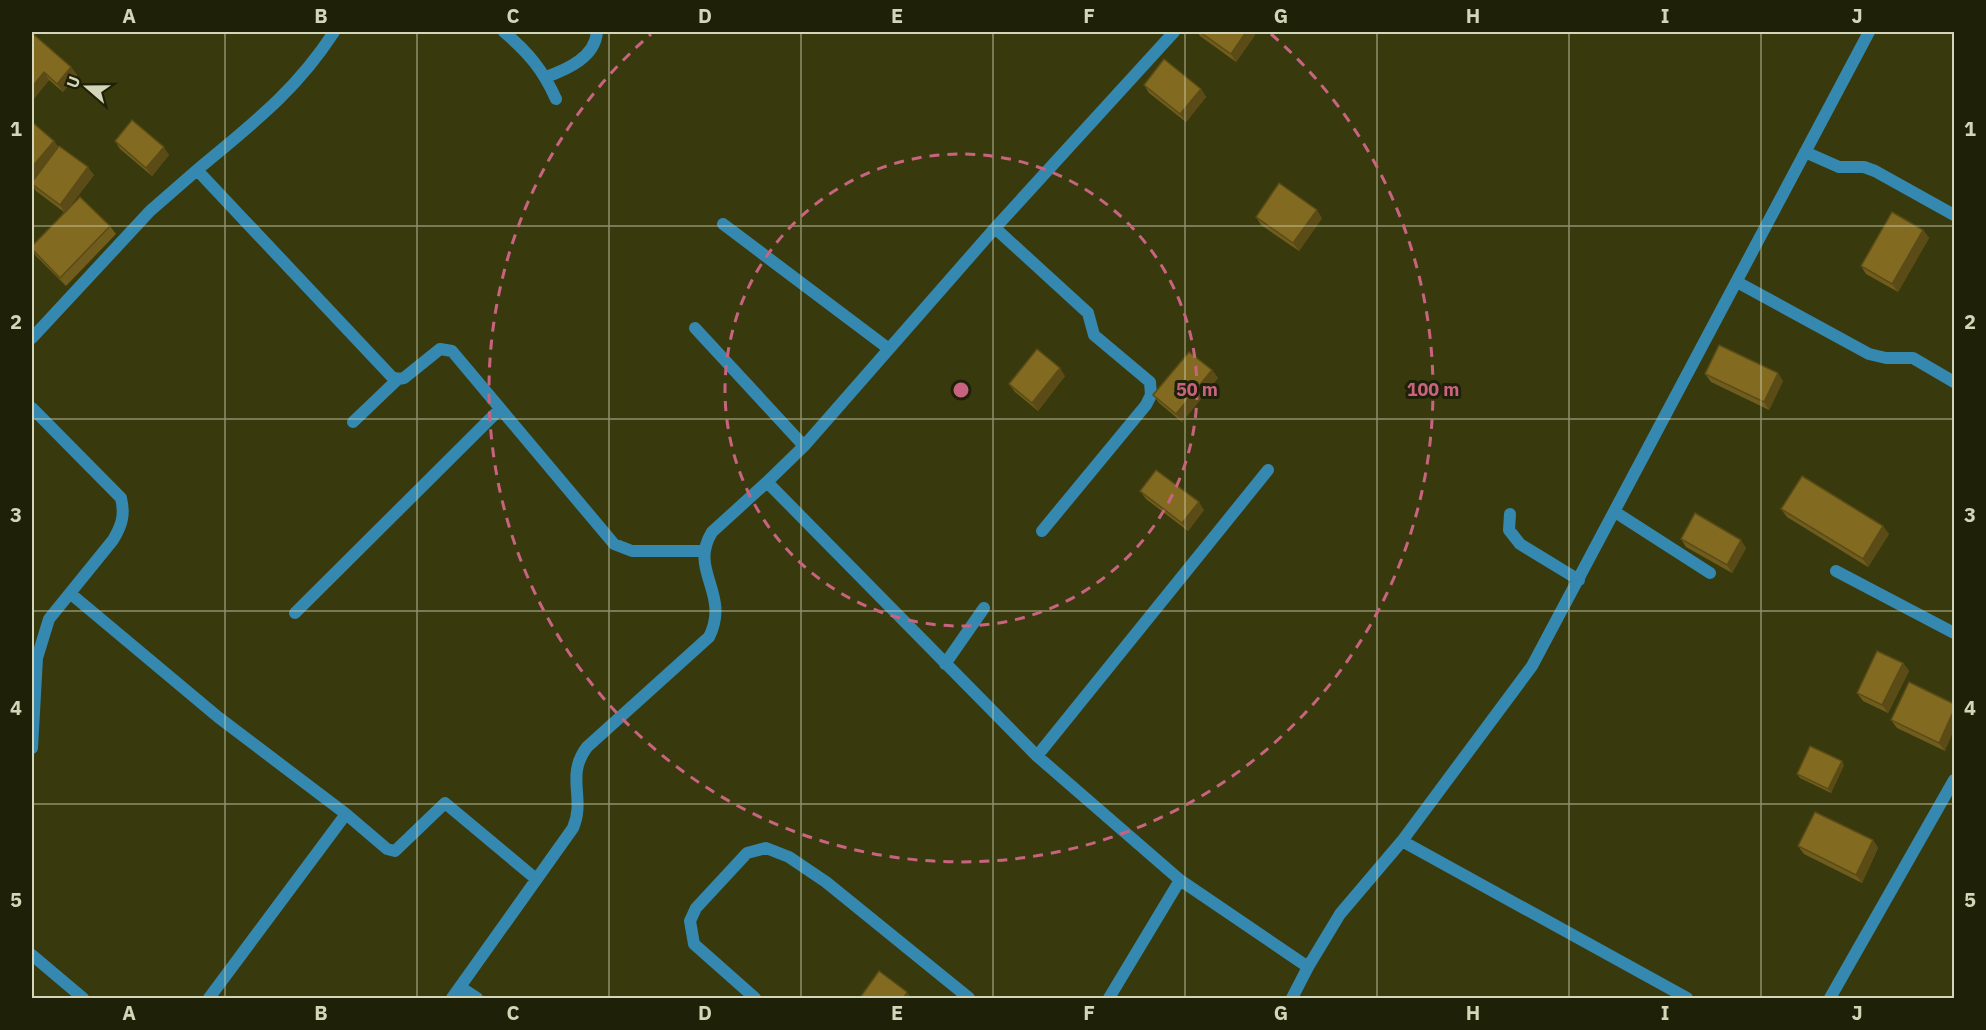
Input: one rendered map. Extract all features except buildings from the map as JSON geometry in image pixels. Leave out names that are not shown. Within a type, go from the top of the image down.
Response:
[{"type":"street","points":[[32,338],[150,211],[287,94],[315,61],[334,32]]},
{"type":"street","points":[[504,32],[527,52],[546,78],[556,99]]},
{"type":"street","points":[[546,78],[583,59],[593,46],[597,32]]},
{"type":"street","points":[[452,999],[577,819],[575,778],[579,758],[587,747],[709,637],[715,626],[716,600],[703,560],[703,551],[712,532],[804,446],[994,228],[1174,32]]},
{"type":"street","points":[[1292,999],[1308,967],[1340,914],[1402,841],[1532,666],[1869,32]]},
{"type":"street","points":[[1805,152],[1839,167],[1864,167],[1875,171],[1954,216]]},
{"type":"street","points":[[197,170],[392,376],[398,379]]},
{"type":"street","points":[[723,224],[889,349]]},
{"type":"street","points":[[994,228],[1088,313],[1094,335],[1149,382],[1151,394],[1146,405],[1042,531]]},
{"type":"street","points":[[1737,282],[1869,354],[1886,358],[1913,358],[1954,382]]},
{"type":"street","points":[[695,328],[804,446]]},
{"type":"street","points":[[353,422],[398,379],[404,378],[440,349],[446,348],[452,351],[614,544],[632,551],[703,551]]},
{"type":"street","points":[[32,408],[121,498],[124,510],[121,527],[113,540],[49,619],[37,658],[32,748]]},
{"type":"street","points":[[295,613],[500,409]]},
{"type":"street","points":[[1037,756],[1268,470]]},
{"type":"street","points":[[767,482],[1037,756],[1180,880],[1308,967]]},
{"type":"street","points":[[1615,512],[1710,573]]},
{"type":"street","points":[[1510,514],[1508,523],[1513,537],[1579,580]]},
{"type":"street","points":[[1836,571],[1954,633]]},
{"type":"street","points":[[71,594],[218,717],[391,851],[395,851],[445,803],[536,879]]},
{"type":"street","points":[[945,664],[984,608]]},
{"type":"street","points":[[1830,999],[1954,780]]},
{"type":"street","points":[[209,999],[346,814]]},
{"type":"street","points":[[1402,841],[1687,999]]},
{"type":"street","points":[[755,999],[694,944],[690,921],[696,908],[747,853],[766,848],[789,857],[826,882],[969,999]]},
{"type":"street","points":[[1109,999],[1180,880]]},
{"type":"street","points":[[32,955],[83,999]]},
{"type":"street","points":[[460,987],[477,999]]}]
